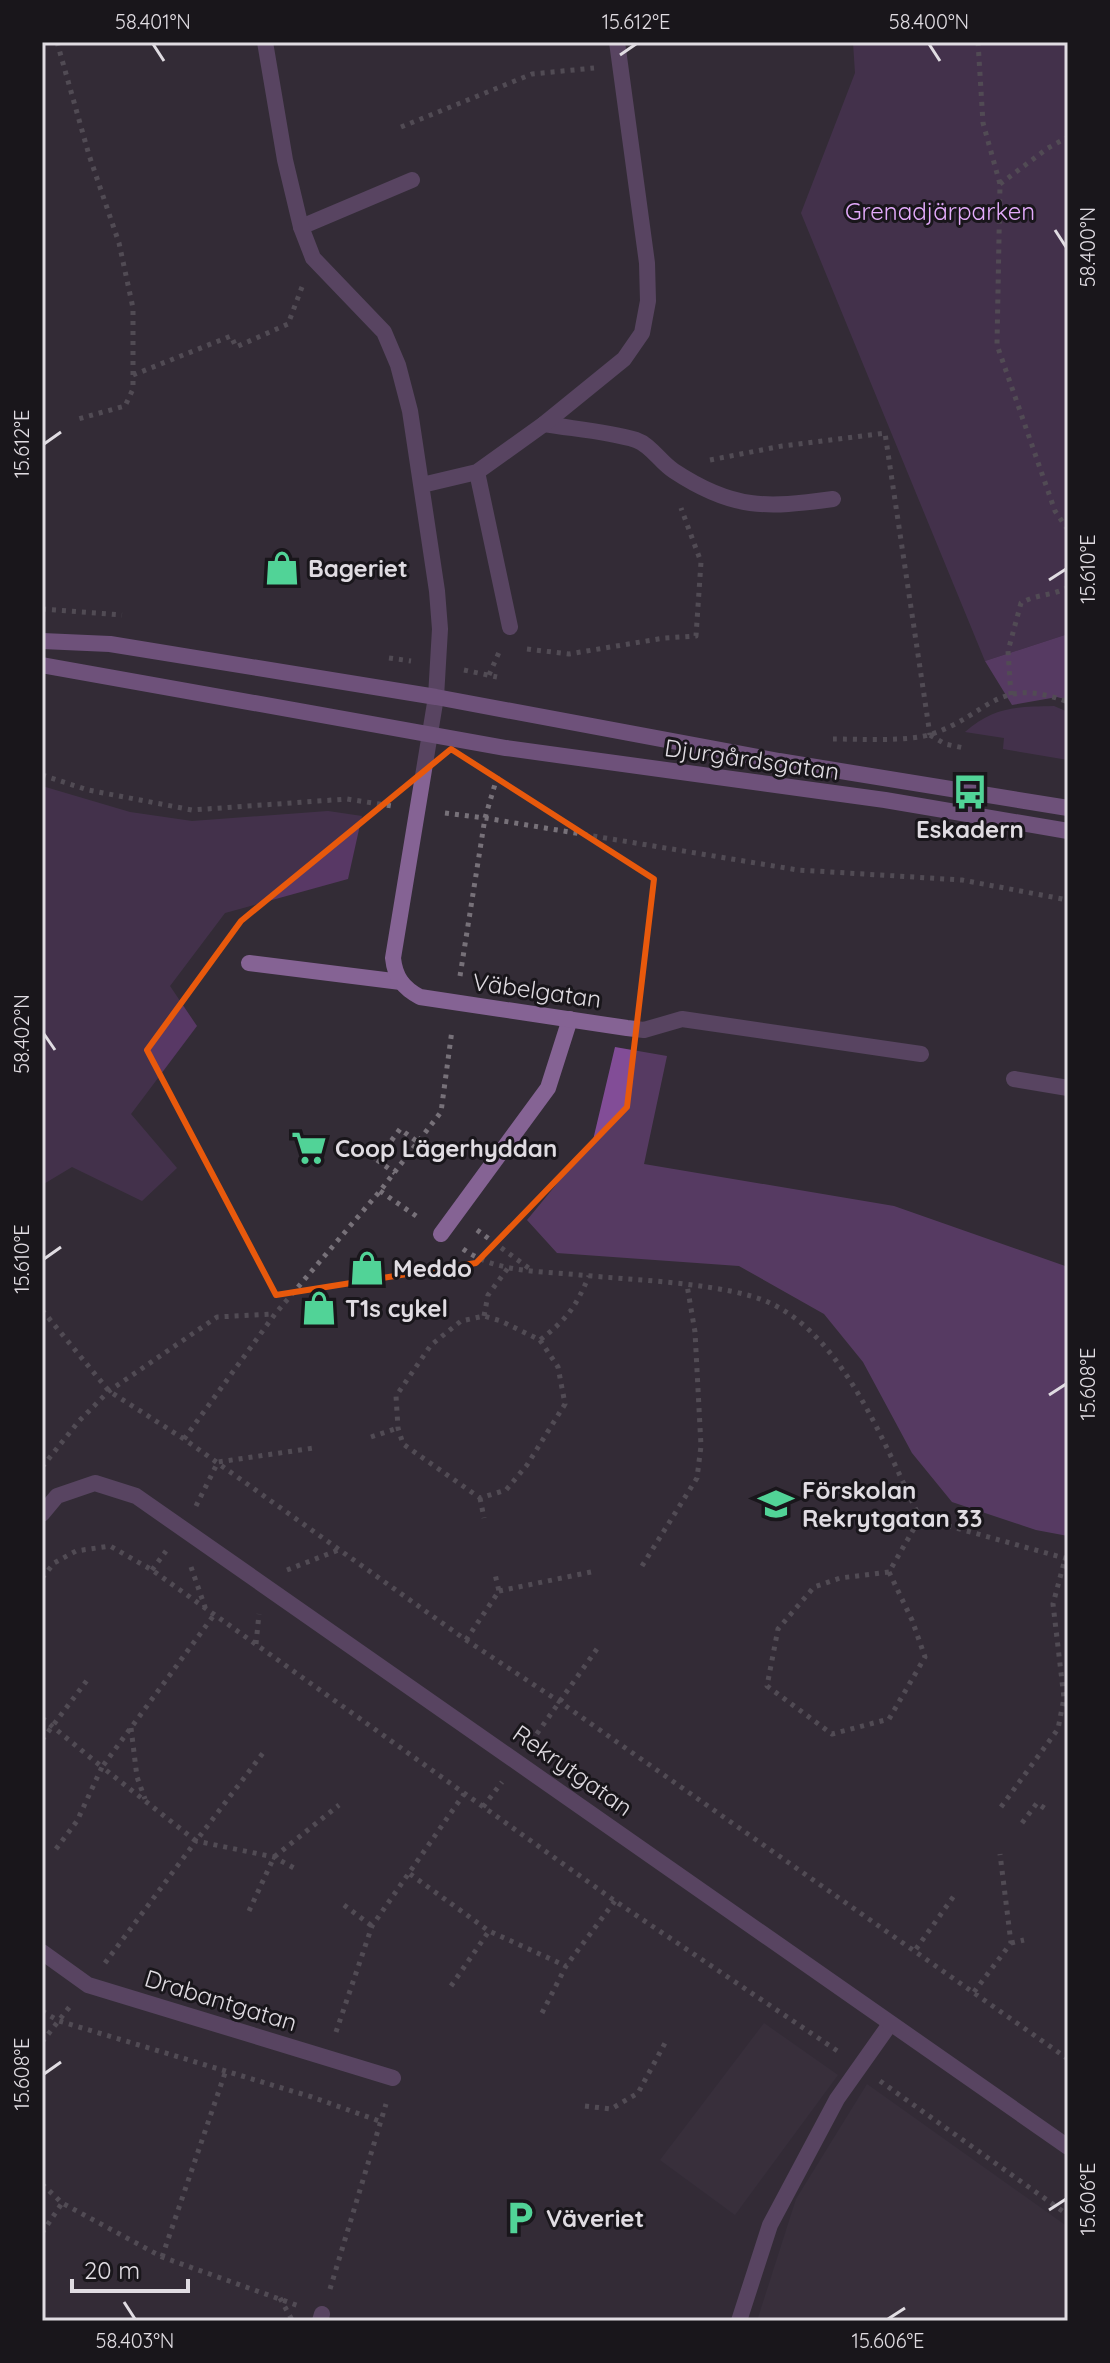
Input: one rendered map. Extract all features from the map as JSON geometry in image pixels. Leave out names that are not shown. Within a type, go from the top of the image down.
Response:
[{"type":"main road","name":"Djurgårdsgatan","points":[[42,641],[110,644],[436,697],[765,759],[1068,808]]},
{"type":"main road","name":"Djurgårdsgatan","points":[[42,665],[506,748],[885,800],[1068,831]]},
{"type":"street","points":[[265,42],[285,160],[301,227],[313,258],[384,332],[398,365],[410,411],[422,485],[439,616],[439,665],[393,958],[394,971],[401,982]]},
{"type":"street","points":[[422,485],[477,472],[544,424],[624,359],[642,333],[648,301],[647,263],[617,42]]},
{"type":"street","points":[[301,227],[412,180]]},
{"type":"street","points":[[544,424],[639,441],[665,466],[688,480],[738,501],[764,507],[833,499]]},
{"type":"street","points":[[477,472],[510,627]]},
{"type":"street","name":"Väbelgatan","points":[[249,963],[401,982],[420,997],[644,1030],[682,1019],[921,1054]]},
{"type":"street","points":[[441,1234],[548,1088],[570,1019]]},
{"type":"street","points":[[1014,1079],[1068,1088]]},
{"type":"street","name":"Rekrytgatan","points":[[42,1514],[57,1496],[95,1483],[136,1496],[1068,2147]]},
{"type":"street","name":"Drabantgatan","points":[[42,1952],[88,1985],[393,2078]]},
{"type":"street","points":[[739,2321],[770,2225],[837,2099],[890,2024]]},
{"type":"path","points":[[57,42],[89,155],[119,243],[133,308],[133,389],[125,406],[78,419]]},
{"type":"path","points":[[978,42],[983,123],[1000,184],[997,345],[1055,511],[1068,530]]},
{"type":"path","points":[[401,127],[532,74],[620,66]]},
{"type":"path","points":[[1000,184],[1068,137]]},
{"type":"path","points":[[133,375],[231,336],[236,347],[288,324],[313,258]]},
{"type":"path","points":[[826,442],[885,433],[930,735]]},
{"type":"path","points":[[1011,695],[1008,651],[1021,603],[1031,597],[1048,596],[1068,587]]},
{"type":"path","points":[[515,647],[569,654],[664,638],[696,636]]},
{"type":"path","points":[[930,735],[984,705],[1025,691],[1068,702]]},
{"type":"path","points":[[930,735],[945,744],[964,748]]},
{"type":"path","points":[[184,1439],[275,1314],[395,1173],[441,1112],[455,1002],[485,818],[506,748]]},
{"type":"path","points":[[42,775],[88,790],[192,810],[347,799],[485,818],[798,870],[962,880],[1068,900]]},
{"type":"path","points":[[395,1173],[375,1158],[400,1129],[419,1143]]},
{"type":"path","points":[[380,1191],[477,1259],[508,1268],[687,1285],[752,1296],[793,1316],[828,1351],[863,1403],[920,1518],[1067,1559],[1053,1604],[1064,1698],[1058,1729],[1001,1807]]},
{"type":"path","points":[[456,1214],[531,1270]]},
{"type":"path","points":[[484,1316],[488,1295],[508,1268]]},
{"type":"path","points":[[540,1340],[561,1324],[575,1307],[589,1276]]},
{"type":"path","points":[[642,1566],[697,1478],[701,1446],[695,1332],[687,1285]]},
{"type":"path","points":[[42,1310],[109,1391],[218,1462],[466,1640],[916,1949],[1068,2059]]},
{"type":"path","points":[[42,1467],[79,1421],[109,1391],[217,1317],[275,1314]]},
{"type":"path","points":[[480,1498],[506,1490],[527,1465],[565,1404],[558,1367],[540,1340],[484,1316],[461,1321],[431,1345],[396,1396],[398,1428],[403,1444],[480,1498],[484,1518]]},
{"type":"path","points":[[371,1437],[398,1428]]},
{"type":"path","points":[[218,1462],[314,1448]]},
{"type":"path","points":[[182,1526],[196,1507],[218,1462]]},
{"type":"path","points":[[889,1572],[920,1518]]},
{"type":"path","points":[[42,1578],[54,1563],[76,1551],[110,1546],[152,1570],[615,1901],[861,2067],[1068,2215]]},
{"type":"path","points":[[286,1570],[342,1549]]},
{"type":"path","points":[[190,1564],[205,1608]]},
{"type":"path","points":[[466,1640],[499,1591],[591,1572]]},
{"type":"path","points":[[889,1572],[912,1620],[925,1657],[889,1719],[832,1734],[767,1686],[778,1629],[814,1587],[840,1578],[889,1572]]},
{"type":"path","points":[[495,1574],[499,1591]]},
{"type":"path","points":[[256,1645],[259,1612]]},
{"type":"path","points":[[56,1849],[77,1821],[102,1767],[214,1615]]},
{"type":"path","points":[[560,1702],[599,1646]]},
{"type":"path","points":[[42,1740],[88,1679]]},
{"type":"path","points":[[42,1718],[196,1841],[274,1857],[294,1868]]},
{"type":"path","points":[[131,1728],[137,1777],[145,1800]]},
{"type":"path","points":[[42,2042],[263,1753]]},
{"type":"path","points":[[336,2032],[372,1926],[464,1794]]},
{"type":"path","points":[[1022,1823],[1037,1803],[1047,1810]]},
{"type":"path","points":[[249,1911],[274,1857],[339,1805]]},
{"type":"path","points":[[1000,1854],[1011,1943]]},
{"type":"path","points":[[410,1874],[489,1931],[566,1966]]},
{"type":"path","points":[[916,1949],[956,1893]]},
{"type":"path","points":[[542,2013],[566,1966],[615,1901]]},
{"type":"path","points":[[344,1905],[372,1926]]},
{"type":"path","points":[[451,1986],[489,1931]]},
{"type":"path","points":[[974,1992],[1011,1943],[1024,1940]]},
{"type":"path","points":[[42,2011],[59,2021],[312,2097],[382,2122]]},
{"type":"path","points":[[585,2106],[611,2109],[638,2093],[665,2043]]},
{"type":"path","points":[[162,2257],[225,2073]]},
{"type":"path","points":[[42,2184],[62,2203],[162,2257],[280,2298],[321,2317],[393,2078]]},
{"type":"path","points":[[42,2233],[62,2203]]},
{"type":"path","points":[[280,2298],[292,2321]]},
{"type":"highlighted area","points":[[451,749],[654,879],[627,1107],[476,1263],[276,1295],[147,1050],[241,921]]},
{"type":"shaded area","points":[[1068,634],[1068,700],[1057,697],[1012,705],[985,661]]},
{"type":"shaded area","points":[[615,1047],[667,1056],[644,1164],[894,1206],[1068,1267],[1068,1536],[1036,1530],[952,1502],[912,1453],[863,1362],[824,1314],[739,1266],[557,1253],[527,1220],[593,1140]]},
{"type":"shaded area","points":[[764,2023],[838,2075],[735,2215],[660,2160]]},
{"type":"shaded area","points":[[867,2084],[1068,2227],[1068,2321],[757,2321],[796,2199]]},
{"type":"green space","name":"Grenadjärparken","points":[[853,42],[1068,42],[1068,634],[985,661],[801,213],[855,73]]},
{"type":"green space","points":[[1054,706],[1068,712],[1068,760],[1003,749],[1004,738],[965,732],[986,717],[1006,710]]},
{"type":"green space","points":[[42,786],[130,812],[192,821],[328,811],[362,816],[348,879],[225,913],[170,986],[197,1026],[131,1114],[177,1168],[142,1201],[72,1167],[42,1185]]},
{"type":"place","name":"Bageriet","points":[[282,568]]},
{"type":"place","name":"Eskadern","points":[[970,792]]},
{"type":"place","name":"Coop Lägerhyddan","points":[[309,1148]]},
{"type":"place","name":"Meddo","points":[[367,1268]]},
{"type":"place","name":"T1s cykel","points":[[319,1308]]},
{"type":"place","name":"Förskolan Rekrytgatan 33","points":[[776,1504]]},
{"type":"place","name":"Väveriet","points":[[520,2218]]}]
